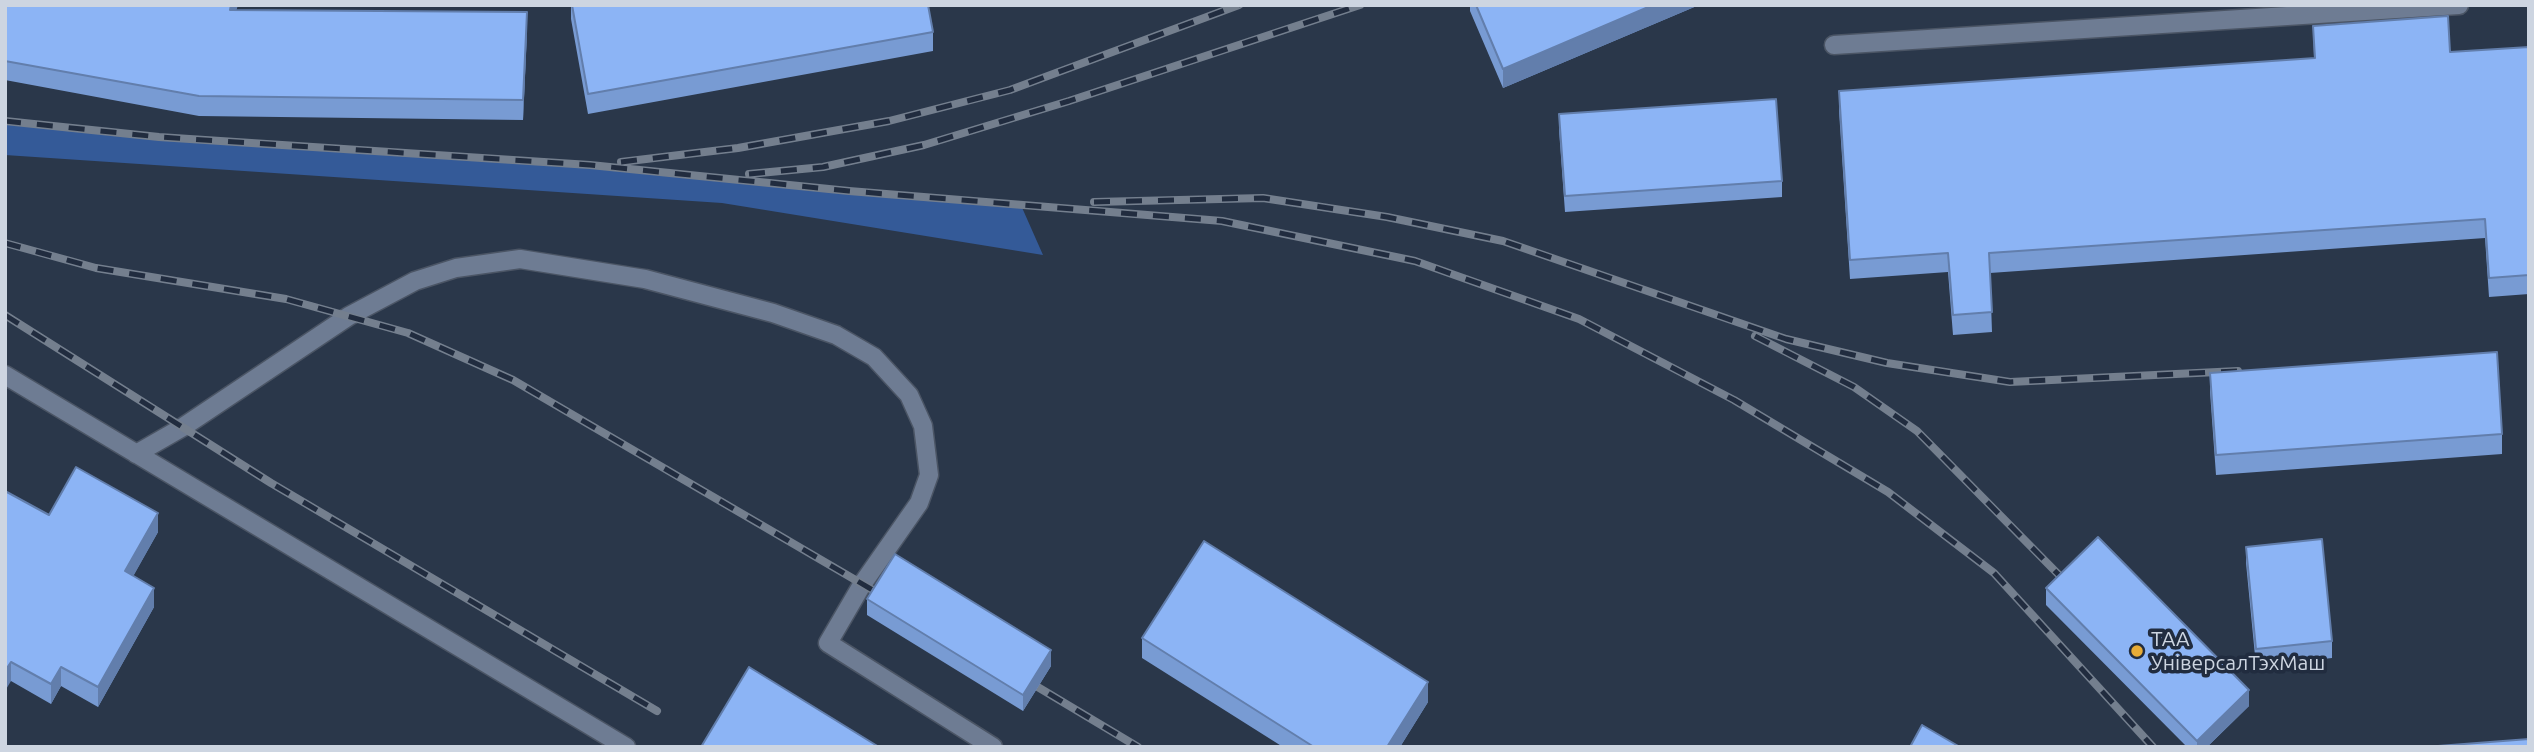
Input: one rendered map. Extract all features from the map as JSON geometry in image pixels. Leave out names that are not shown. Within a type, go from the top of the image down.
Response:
[{"type":"lane","points":[[1834,45],[2459,5]]},
{"type":"lane","points":[[136,454],[183,427],[349,316],[415,281],[456,268],[520,259],[645,279],[774,313],[836,335],[874,357],[909,395],[923,426],[929,475],[919,503],[863,583],[828,643],[993,747]]},
{"type":"lane","points":[[5,375],[626,747]]},
{"type":"shaded area","points":[[5,121],[159,137],[590,165],[1020,203],[1043,255],[722,203],[5,155]]},
{"type":"building","points":[[5,5],[231,5],[230,10],[527,12],[523,100],[199,96],[5,61]]},
{"type":"building","points":[[572,5],[928,5],[933,32],[588,94]]},
{"type":"building","points":[[1476,5],[1653,5],[1503,69]]},
{"type":"building","points":[[2448,16],[2450,52],[2529,47],[2529,275],[2489,278],[2485,219],[1989,253],[1992,312],[1953,315],[1948,253],[1850,260],[1839,91],[2315,58],[2313,26]]},
{"type":"building","points":[[1776,99],[1782,181],[1565,196],[1559,114]]},
{"type":"building","points":[[2497,352],[2502,434],[2216,455],[2210,373]]},
{"type":"building","points":[[76,467],[158,513],[125,571],[154,588],[98,687],[61,667],[51,684],[11,662],[5,671],[5,491],[49,515]]},
{"type":"building","points":[[2098,537],[2249,690],[2197,741],[2046,588]]},
{"type":"building","points":[[2322,539],[2332,641],[2256,649],[2246,547]]},
{"type":"building","points":[[1204,541],[1428,682],[1387,747],[1314,747],[1142,638]]},
{"type":"building","points":[[895,554],[1051,650],[1023,695],[867,599]]},
{"type":"building","points":[[749,667],[879,747],[701,747]]},
{"type":"building","points":[[1922,725],[1960,747],[1910,747]]},
{"type":"building","points":[[2529,739],[2529,747],[2425,747]]},
{"type":"railway","points":[[621,162],[738,148],[889,121],[1010,90],[1239,5]]},
{"type":"railway","points":[[749,174],[823,167],[924,145],[1069,101],[1360,5]]},
{"type":"railway","points":[[5,121],[159,137],[590,165],[849,191],[1222,221],[1415,261],[1579,319],[1734,400],[1888,492],[1994,573],[2153,747]]},
{"type":"railway","points":[[1094,202],[1263,198],[1387,217],[1503,241],[1786,339],[1887,363],[2010,382],[2238,371]]},
{"type":"railway","points":[[5,243],[96,268],[286,299],[408,333],[513,380],[888,599]]},
{"type":"railway","points":[[5,315],[271,483],[657,711]]},
{"type":"railway","points":[[1755,336],[1854,387],[1917,431],[2059,575]]},
{"type":"railway","points":[[1021,677],[1138,747]]},
{"type":"place","name":"ТАА УніверсалТэхМаш","points":[[2137,651]]}]
